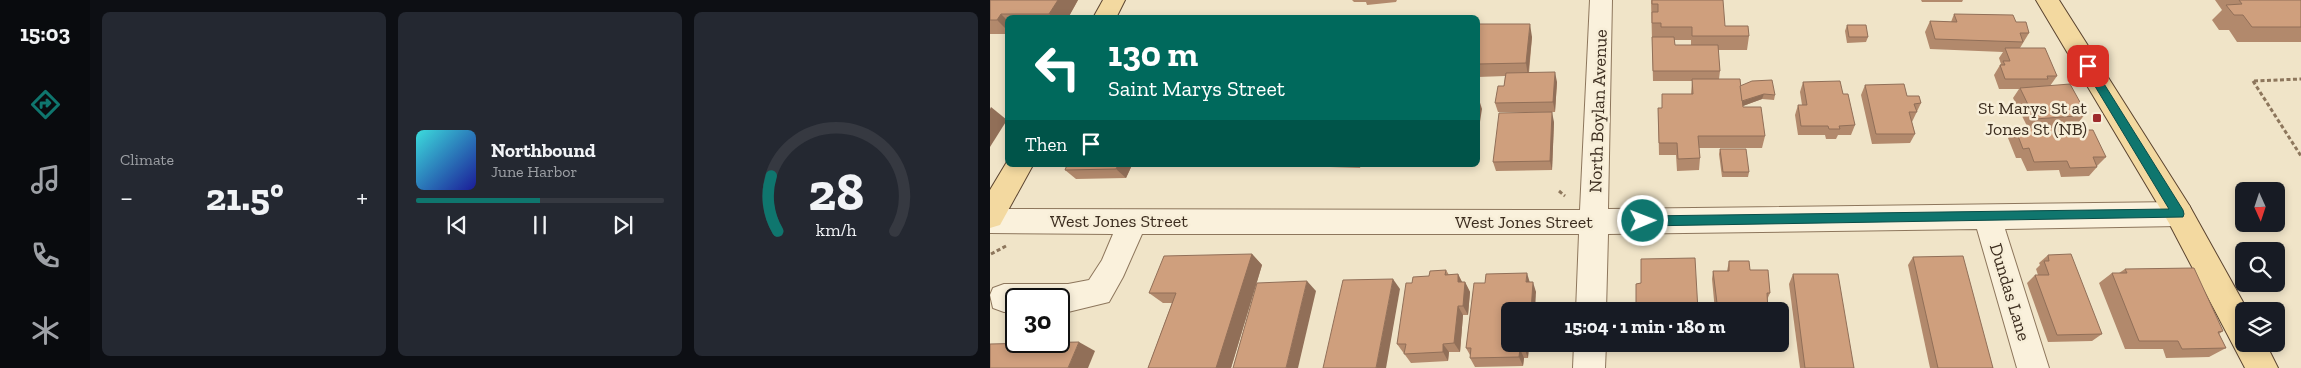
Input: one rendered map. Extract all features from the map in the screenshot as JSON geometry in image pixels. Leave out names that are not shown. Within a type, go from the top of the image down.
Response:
[{"type":"main road","points":[[1106,15],[1114,0]]},
{"type":"main road","points":[[2047,0],[2179,214],[2235,317]]},
{"type":"main road","points":[[990,216],[1018,167]]},
{"type":"main road","points":[[2253,352],[2262,368]]},
{"type":"street","name":"North Boylan Avenue","points":[[1591,302],[1602,0]]},
{"type":"street","name":"West Jones Street","points":[[990,220],[1594,222],[2179,214]]},
{"type":"street","name":"Dundas Lane","points":[[1987,216],[2033,368]]},
{"type":"street","points":[[1004,298],[1068,298],[1098,292],[1114,268],[1133,221]]},
{"type":"street","points":[[1589,368],[1590,352]]},
{"type":"path","points":[[2301,80],[2253,80],[2301,156]]},
{"type":"path","points":[[1559,191],[1565,197]]},
{"type":"path","points":[[991,254],[1000,251]]},
{"type":"building","points":[[990,0],[1058,0],[1049,14],[1001,14],[997,20],[990,20]]},
{"type":"building","points":[[1652,0],[1723,0],[1725,26],[1748,26],[1749,36],[1692,36],[1692,27],[1661,27],[1661,23],[1652,23],[1652,12],[1658,12],[1658,4],[1652,4]]},
{"type":"building","points":[[2239,0],[2301,0],[2301,27],[2252,27],[2243,15],[2234,15],[2226,5],[2242,4]]},
{"type":"building","points":[[1954,14],[2013,15],[2016,22],[2026,22],[2029,33],[2020,33],[2023,42],[1935,39],[1930,21],[1957,22]]},
{"type":"building","points":[[1480,24],[1530,24],[1526,63],[1480,64]]},
{"type":"building","points":[[1847,25],[1866,25],[1868,37],[1849,37]]},
{"type":"building","points":[[1652,37],[1674,37],[1675,45],[1718,45],[1720,71],[1653,71]]},
{"type":"building","points":[[2005,48],[2045,48],[2057,76],[2047,76],[2048,79],[2005,79],[2000,65],[2005,65],[2003,61],[2010,61]]},
{"type":"building","points":[[1555,72],[1553,102],[1495,103],[1498,86],[1504,86],[1506,73]]},
{"type":"building","points":[[1692,79],[1740,79],[1743,107],[1761,107],[1765,136],[1698,136],[1700,158],[1678,159],[1677,143],[1659,143],[1658,108],[1662,108],[1662,94],[1693,94]]},
{"type":"building","points":[[1772,80],[1775,95],[1764,94],[1742,101],[1740,86],[1752,81]]},
{"type":"building","points":[[1840,81],[1843,94],[1848,94],[1855,125],[1839,126],[1840,129],[1829,129],[1828,126],[1801,126],[1798,105],[1807,105],[1803,82]]},
{"type":"building","points":[[1904,84],[1907,96],[1919,96],[1921,103],[1914,104],[1917,112],[1909,112],[1915,134],[1876,134],[1865,85]]},
{"type":"building","points":[[2070,84],[2086,113],[2075,114],[2076,116],[2035,119],[2020,88]]},
{"type":"building","points":[[1552,112],[1550,161],[1493,162],[1499,113]]},
{"type":"building","points":[[2080,127],[2082,130],[2093,130],[2106,157],[2093,157],[2097,167],[2070,168],[2067,161],[2034,162],[2029,148],[2023,149],[2015,128]]},
{"type":"building","points":[[1720,149],[1746,149],[1749,172],[1723,172]]},
{"type":"building","points":[[1066,167],[1117,167],[1116,169],[1065,170]]},
{"type":"building","points":[[1252,254],[1216,368],[1148,368],[1176,293],[1149,293],[1164,256]]},
{"type":"building","points":[[2071,254],[2102,334],[2057,335],[2035,275],[2049,275],[2044,261],[2049,261],[2048,255]]},
{"type":"building","points":[[1963,256],[1993,368],[1938,368],[1913,257]]},
{"type":"building","points":[[1695,258],[1697,302],[1636,302],[1636,284],[1641,283],[1641,259]]},
{"type":"building","points":[[1729,261],[1749,261],[1750,270],[1768,270],[1770,293],[1767,293],[1768,302],[1717,302],[1713,271],[1729,271]]},
{"type":"building","points":[[2194,268],[2223,331],[2218,332],[2226,348],[2182,349],[2178,341],[2139,341],[2112,273],[2127,273],[2125,269]]},
{"type":"building","points":[[1446,270],[1445,275],[1458,274],[1458,282],[1465,282],[1463,306],[1458,306],[1454,343],[1443,344],[1443,352],[1404,354],[1406,344],[1397,344],[1406,283],[1412,283],[1413,277],[1429,276],[1430,271]]},
{"type":"building","points":[[1527,273],[1526,282],[1533,282],[1532,302],[1501,302],[1501,352],[1520,352],[1519,357],[1470,358],[1471,348],[1466,348],[1474,283],[1485,283],[1486,274]]},
{"type":"building","points":[[1793,274],[1838,274],[1854,368],[1805,368]]},
{"type":"building","points":[[1393,279],[1376,368],[1323,368],[1343,280]]},
{"type":"building","points":[[1307,281],[1286,368],[1233,368],[1257,283]]},
{"type":"building","points":[[1070,342],[1079,342],[1068,368],[990,368],[990,344],[1005,344],[1005,353],[1070,353]]},
{"type":"place","name":"St Marys St at Jones St (NB)","points":[[2097,118]]},
{"type":"route","points":[[1643,221],[2179,214],[2088,66]]}]
